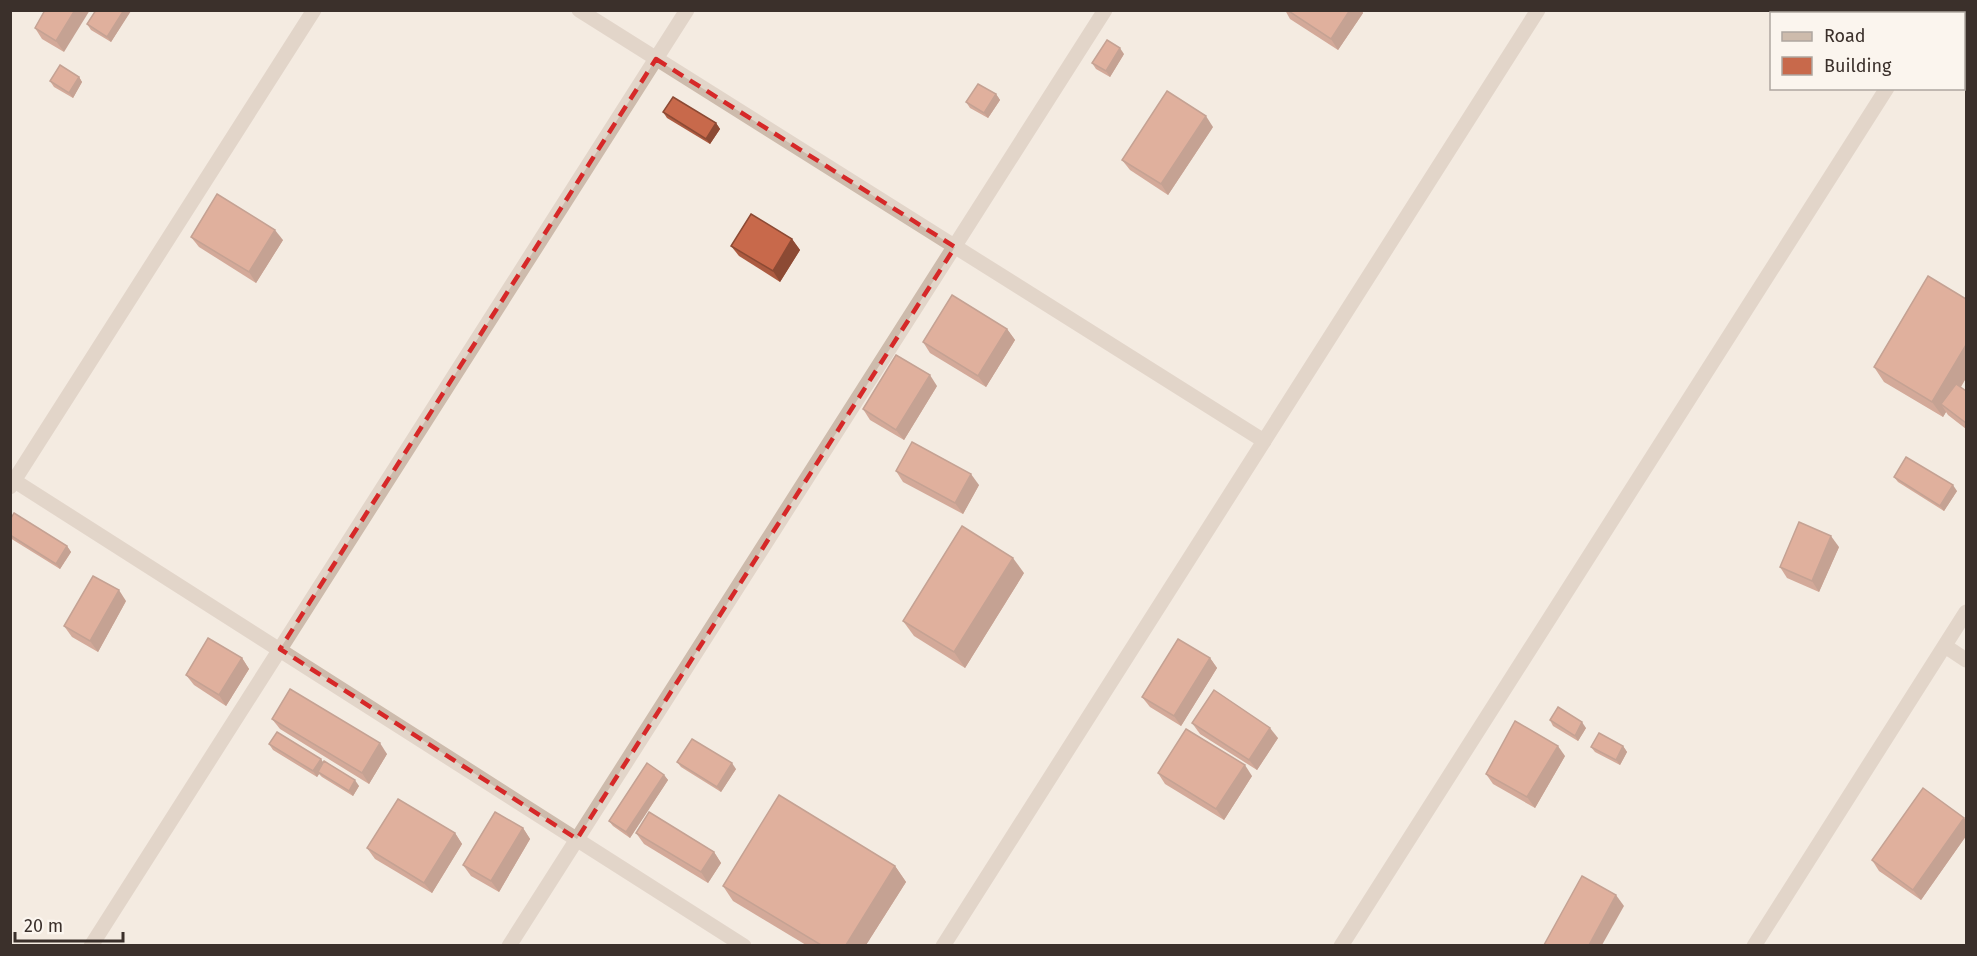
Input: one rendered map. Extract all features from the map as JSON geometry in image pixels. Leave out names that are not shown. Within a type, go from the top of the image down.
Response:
[{"type":"street","points":[[314,10],[12,482],[744,945]]},
{"type":"street","points":[[579,10],[1264,441]]},
{"type":"street","points":[[91,945],[687,10]]},
{"type":"street","points":[[510,945],[1105,10]]},
{"type":"street","points":[[942,945],[1538,10]]},
{"type":"street","points":[[1341,945],[1886,90]]},
{"type":"street","points":[[1754,945],[1966,612]]},
{"type":"street","points":[[1945,646],[1966,660]]},
{"type":"highlighted area","points":[[656,59],[955,247],[577,839],[280,649]]},
{"type":"building","points":[[45,10],[75,10],[56,41],[35,28]]},
{"type":"building","points":[[96,10],[124,10],[107,37],[87,24]]},
{"type":"building","points":[[1287,10],[1350,10],[1331,39]]},
{"type":"building","points":[[1107,40],[1120,48],[1106,71],[1092,63]]},
{"type":"building","points":[[60,65],[79,77],[69,93],[50,81]]},
{"type":"building","points":[[978,84],[996,94],[984,113],[966,102]]},
{"type":"building","points":[[1167,91],[1206,116],[1161,184],[1122,160]]},
{"type":"building","points":[[673,97],[716,123],[706,139],[663,112]]},
{"type":"building","points":[[217,194],[275,230],[249,272],[191,237]]},
{"type":"building","points":[[751,214],[792,239],[773,271],[731,246]]},
{"type":"building","points":[[1928,276],[1966,299],[1966,345],[1932,402],[1874,367]]},
{"type":"building","points":[[952,295],[1007,329],[978,376],[923,342]]},
{"type":"building","points":[[896,355],[930,375],[896,430],[863,409]]},
{"type":"building","points":[[1956,384],[1966,391],[1966,423],[1941,404]]},
{"type":"building","points":[[912,442],[971,474],[955,503],[896,471]]},
{"type":"building","points":[[1906,457],[1953,485],[1940,506],[1894,477]]},
{"type":"building","points":[[14,513],[67,546],[56,564],[10,535],[10,520]]},
{"type":"building","points":[[1799,522],[1831,536],[1812,581],[1780,567]]},
{"type":"building","points":[[962,526],[1013,558],[954,652],[903,621]]},
{"type":"building","points":[[93,576],[119,590],[90,641],[64,626]]},
{"type":"building","points":[[208,638],[242,658],[219,695],[186,675]]},
{"type":"building","points":[[1178,639],[1210,658],[1174,716],[1142,697]]},
{"type":"building","points":[[290,689],[380,743],[362,773],[272,719]]},
{"type":"building","points":[[1214,690],[1270,728],[1249,760],[1192,723]]},
{"type":"building","points":[[1558,707],[1582,722],[1575,736],[1550,720]]},
{"type":"building","points":[[1515,721],[1558,746],[1527,797],[1486,774]]},
{"type":"building","points":[[1186,729],[1245,765],[1216,809],[1158,773]]},
{"type":"building","points":[[277,732],[321,759],[313,771],[269,744]]},
{"type":"building","points":[[1599,733],[1623,746],[1616,760],[1591,747]]},
{"type":"building","points":[[692,739],[732,763],[717,787],[677,762]]},
{"type":"building","points":[[324,761],[355,780],[349,791],[318,772]]},
{"type":"building","points":[[647,763],[664,775],[626,832],[609,821]]},
{"type":"building","points":[[1923,788],[1964,818],[1913,890],[1872,860]]},
{"type":"building","points":[[779,795],[895,866],[846,945],[821,945],[723,886]]},
{"type":"building","points":[[398,799],[455,833],[424,883],[367,848]]},
{"type":"building","points":[[495,812],[523,828],[491,881],[463,865]]},
{"type":"building","points":[[649,812],[714,852],[701,872],[636,833]]},
{"type":"building","points":[[1582,876],[1616,895],[1589,945],[1544,945]]}]
